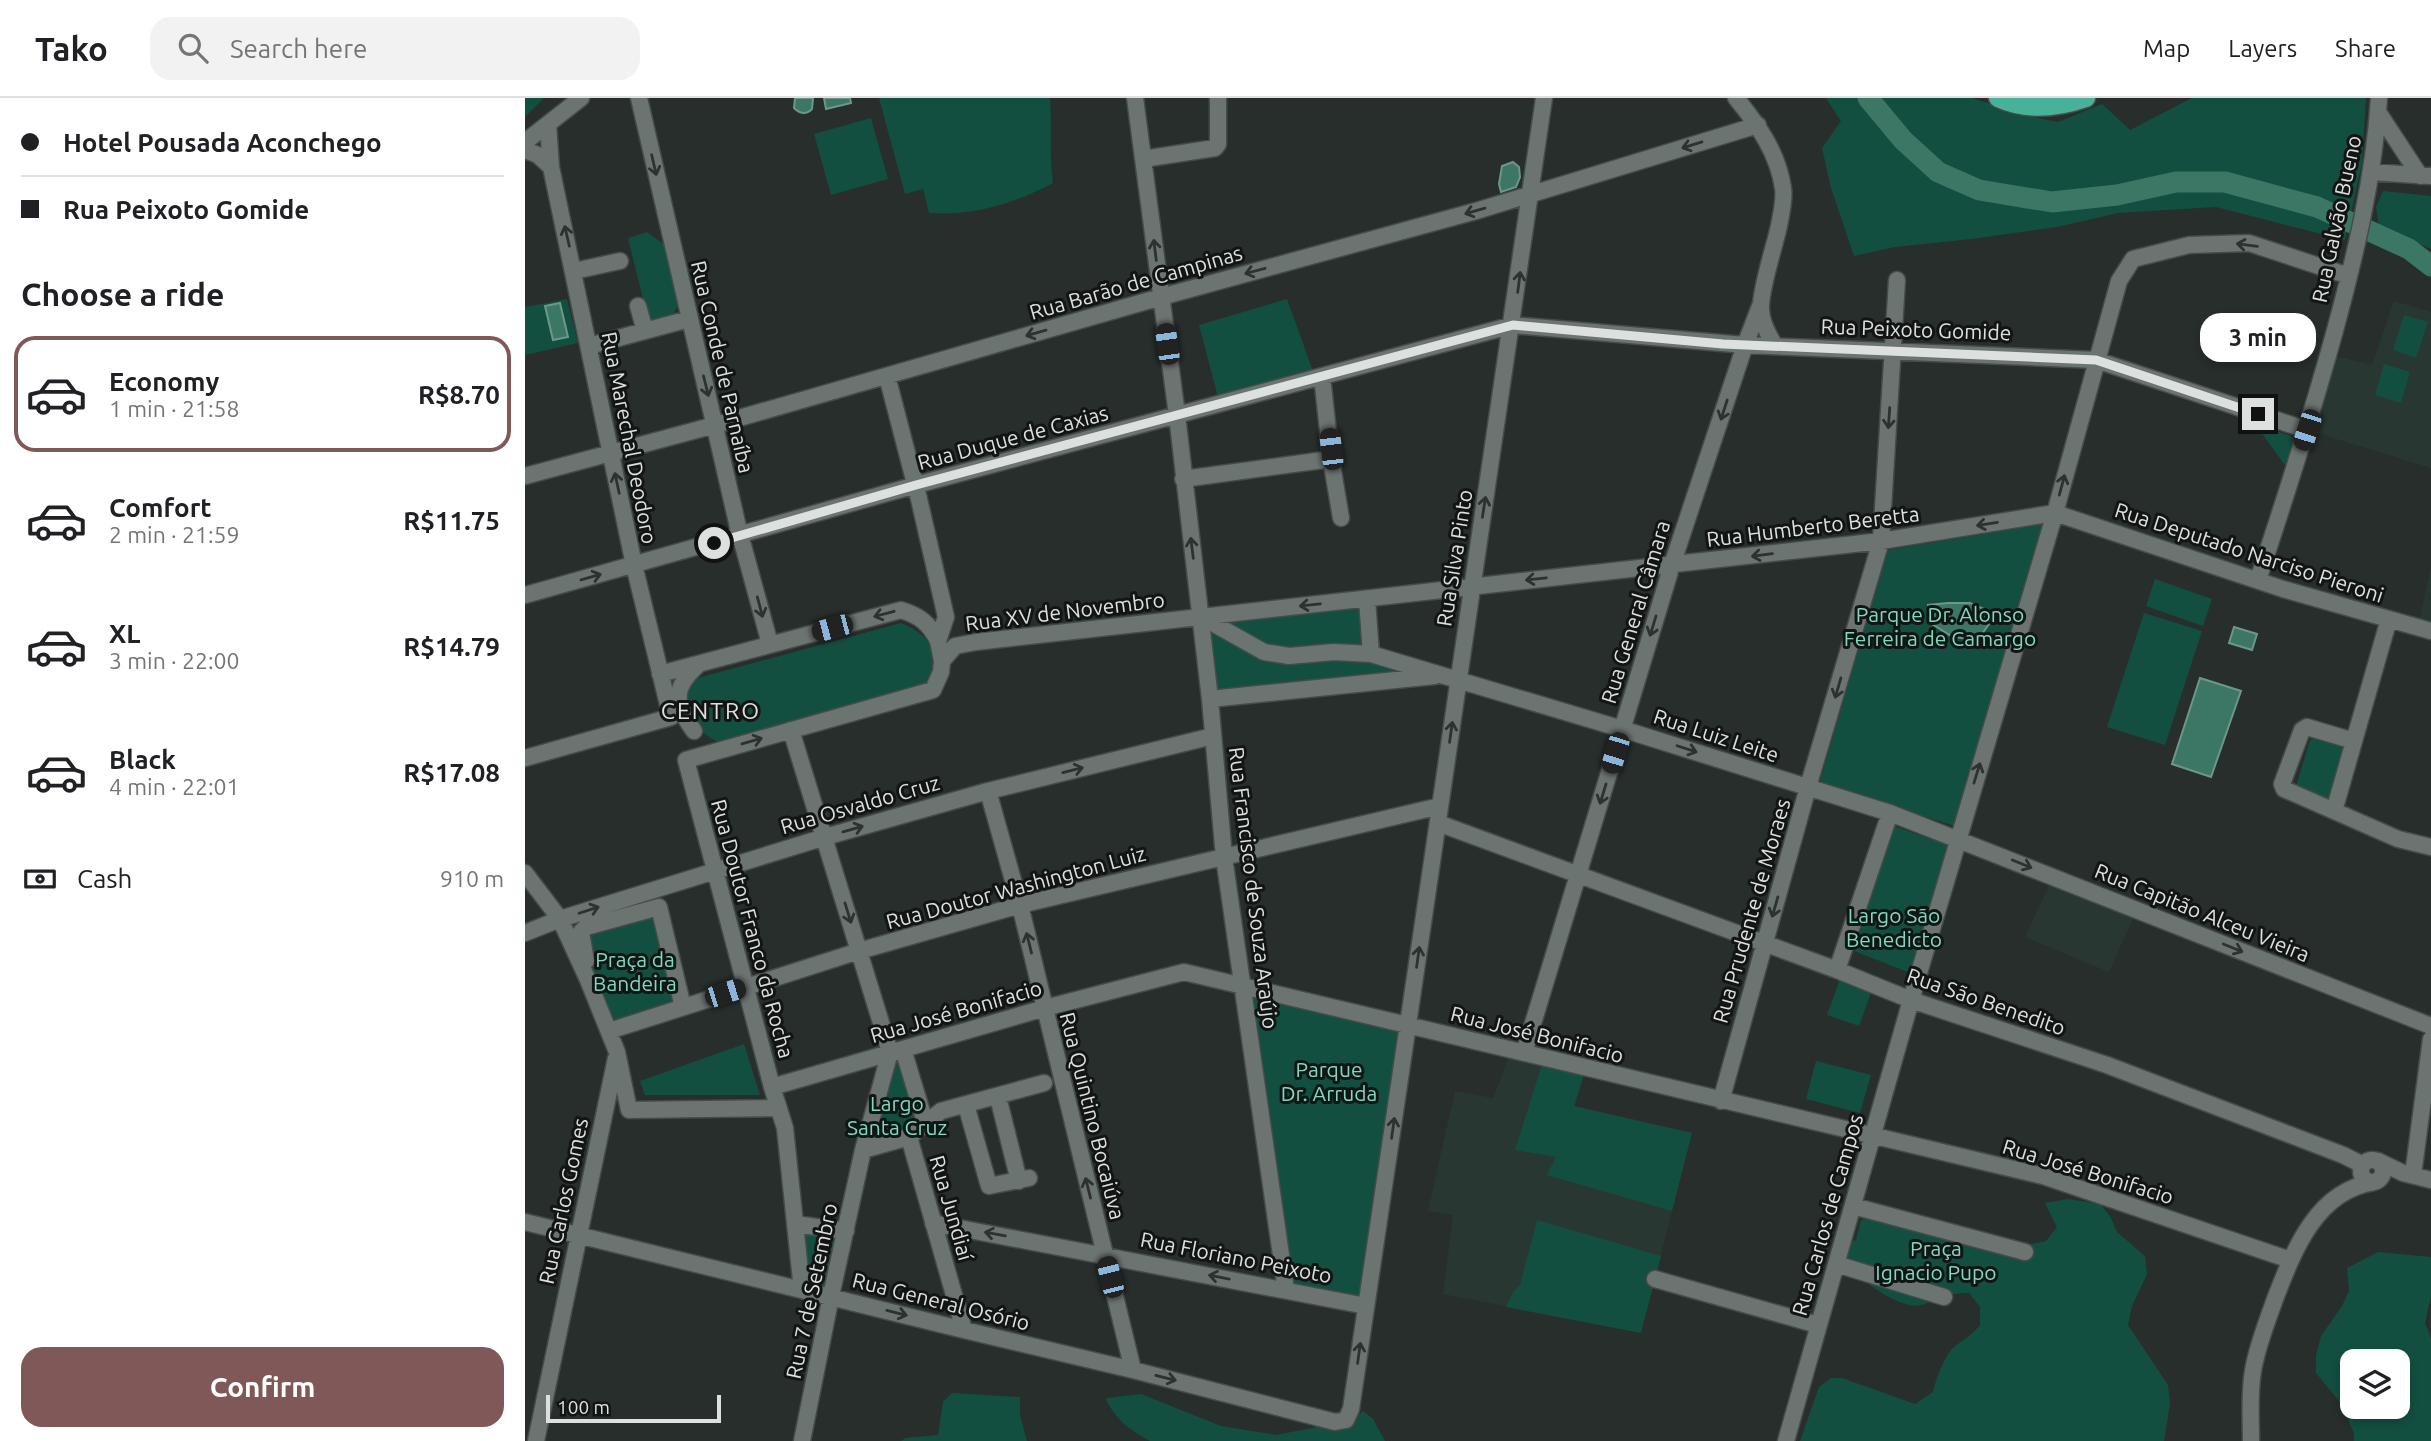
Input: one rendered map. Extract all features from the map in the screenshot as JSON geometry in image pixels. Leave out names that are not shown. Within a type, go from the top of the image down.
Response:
[{"type":"main road","points":[[1998,98],[2034,107],[2063,106],[2086,98]]},
{"type":"street","points":[[525,142],[580,98]]},
{"type":"street","name":"Rua Conde de Parnaíba","points":[[639,98],[740,536],[770,644]]},
{"type":"street","name":"Rua Francisco de Souza Araújo","points":[[1135,98],[1177,415],[1210,699],[1224,857],[1286,1290]]},
{"type":"street","points":[[1143,159],[1215,148],[1218,144],[1218,98]]},
{"type":"street","name":"Rua Silva Pinto","points":[[1346,1420],[1351,1409],[1438,823],[1452,677],[1472,586],[1513,325],[1543,98]]},
{"type":"street","name":"Rua General Câmara","points":[[1524,1053],[1672,565],[1745,345],[1761,306],[1784,191],[1779,167],[1758,125],[1736,98]]},
{"type":"street","points":[[2378,104],[2425,176]]},
{"type":"street","name":"Rua Galvão Bueno","points":[[2259,580],[2307,430],[2349,276],[2367,196],[2378,104]]},
{"type":"street","name":"Rua Marechal Deodoro","points":[[548,124],[551,167],[575,271],[634,565],[671,717]]},
{"type":"street","name":"Rua Barão de Campinas","points":[[525,476],[1463,215],[1758,125]]},
{"type":"street","points":[[525,150],[538,155],[551,167]]},
{"type":"street","points":[[2371,172],[2425,176]]},
{"type":"street","points":[[1958,839],[2055,513],[2119,281],[2133,258],[2189,245],[2249,243],[2349,276]]},
{"type":"street","points":[[575,271],[620,261]]},
{"type":"street","name":"Rua Prudente de Moraes","points":[[1721,1101],[1808,787],[1881,541],[1897,280]]},
{"type":"street","points":[[638,306],[645,331]]},
{"type":"street","points":[[1761,306],[1766,330],[1775,346]]},
{"type":"street","points":[[589,346],[689,319]]},
{"type":"street","name":"Rua Peixoto Gomide","points":[[1513,325],[1745,345],[2096,360],[2307,430]]},
{"type":"street","name":"Rua Duque de Caxias","points":[[525,596],[916,485],[1513,325]]},
{"type":"street","points":[[887,376],[916,485],[946,617],[938,641]]},
{"type":"street","points":[[1322,376],[1341,518]]},
{"type":"street","points":[[1183,479],[1331,459]]},
{"type":"street","name":"Rua Humberto Beretta","points":[[1200,616],[1881,541],[2055,513]]},
{"type":"street","name":"Rua Deputado Narciso Pieroni","points":[[2055,513],[2259,580],[2431,631]]},
{"type":"street","points":[[1367,599],[1371,654]]},
{"type":"street","points":[[525,758],[671,717],[713,746],[726,749],[933,690],[938,682],[942,661],[938,641],[930,625],[916,614],[901,610],[660,674]]},
{"type":"street","name":"Rua Luiz Leite","points":[[1200,616],[1264,652],[1289,656],[1335,652],[1371,654],[1808,787],[1890,813],[1958,839]]},
{"type":"street","name":"Rua XV de Novembro","points":[[942,661],[955,646],[976,642],[1200,616]]},
{"type":"street","points":[[2334,811],[2389,619]]},
{"type":"street","points":[[694,731],[682,715],[679,687],[700,663]]},
{"type":"street","points":[[1210,699],[1452,677]]},
{"type":"street","points":[[2354,741],[2307,727],[2302,730],[2283,784],[2284,789],[2398,839],[2431,847]]},
{"type":"street","points":[[791,730],[859,951],[925,1122]]},
{"type":"street","name":"Rua Osvaldo Cruz","points":[[525,933],[561,919],[824,837],[988,791],[1213,736]]},
{"type":"street","name":"Rua Doutor Franco da Rocha","points":[[726,749],[686,760],[785,1128],[802,1290]]},
{"type":"street","name":"Rua Quintino Bocaiúva","points":[[988,791],[1020,905],[1133,1370]]},
{"type":"street","name":"Rua Doutor Washington Luiz","points":[[609,1031],[859,951],[1020,905],[1440,806]]},
{"type":"street","points":[[1837,970],[1890,813]]},
{"type":"street","name":"Rua São Benedito","points":[[1438,823],[1837,970],[1911,1000],[2107,1065],[2343,1155],[2369,1174],[2408,1174],[2431,1180]]},
{"type":"street","name":"Rua Carlos de Campos","points":[[1786,1441],[1958,839]]},
{"type":"street","name":"Rua Capitão Alceu Vieira","points":[[1958,839],[2431,1026]]},
{"type":"street","points":[[525,873],[561,919],[617,1052],[629,1110],[778,1108]]},
{"type":"street","points":[[588,981],[581,932],[586,927],[659,906],[683,1007]]},
{"type":"street","name":"Rua José Bonifacio","points":[[772,1087],[1045,1008],[1184,972],[2043,1177],[2290,1260]]},
{"type":"street","points":[[2408,1174],[2431,1039]]},
{"type":"street","points":[[863,1150],[897,1051]]},
{"type":"street","name":"Rua Carlos Gomes","points":[[536,1441],[617,1052]]},
{"type":"street","points":[[863,1150],[909,1137],[941,1111],[1044,1083]]},
{"type":"street","points":[[925,1122],[1063,1090]]},
{"type":"street","points":[[968,1112],[989,1186],[1024,1179],[1000,1105]]},
{"type":"street","name":"Rua Jundiaí","points":[[909,1137],[964,1330]]},
{"type":"street","name":"Rua 7 de Setembro","points":[[802,1441],[863,1150]]},
{"type":"street","points":[[2251,1441],[2253,1372],[2261,1339],[2290,1260],[2308,1225],[2326,1206],[2369,1174]]},
{"type":"street","points":[[1853,1206],[2025,1252]]},
{"type":"street","name":"Rua General Osório","points":[[525,1222],[1335,1422],[1346,1420]]},
{"type":"street","name":"Rua Floriano Peixoto","points":[[933,1223],[1366,1306]]},
{"type":"street","points":[[795,1224],[846,1231]]},
{"type":"street","points":[[1836,1264],[1944,1297]]},
{"type":"street","points":[[1655,1279],[1818,1325]]},
{"type":"shaded area","points":[[795,98],[813,98],[812,109],[805,113],[799,112],[794,108]]},
{"type":"shaded area","points":[[824,98],[850,98],[851,103],[826,109]]},
{"type":"shaded area","points":[[1513,162],[1519,167],[1520,177],[1516,187],[1501,192],[1499,184],[1502,166]]},
{"type":"shaded area","points":[[2394,301],[2431,312],[2431,468],[2307,430],[2328,354],[2372,365]]},
{"type":"shaded area","points":[[560,303],[568,337],[553,340],[545,306]]},
{"type":"shaded area","points":[[2431,567],[2431,621],[2420,618]]},
{"type":"shaded area","points":[[1970,603],[1984,609],[1989,624],[1977,641],[1951,636],[1929,622],[1928,605]]},
{"type":"shaded area","points":[[2234,627],[2257,634],[2252,650],[2229,643]]},
{"type":"shaded area","points":[[2200,678],[2241,691],[2211,777],[2172,764]]},
{"type":"shaded area","points":[[2051,881],[2135,914],[2109,972],[2025,937]]},
{"type":"shaded area","points":[[1512,1050],[1586,1068],[1575,1106],[1692,1133],[1641,1333],[1443,1294],[1453,1215],[1428,1211],[1455,1091],[1493,1098]]},
{"type":"green space","points":[[525,98],[544,98],[525,117]]},
{"type":"green space","points":[[879,98],[1050,98],[1053,183],[993,207],[961,213],[929,213],[923,189],[905,194]]},
{"type":"green space","points":[[1826,98],[1972,98],[2058,122],[2102,104],[2130,130],[2192,98],[2366,98],[2362,163],[2345,240],[2216,207],[2118,213],[2057,227],[1895,247],[1854,256],[1831,188],[1822,148],[1841,121]]},
{"type":"green space","points":[[871,118],[888,179],[831,195],[814,134]]},
{"type":"green space","points":[[2383,191],[2431,196],[2431,249],[2379,226],[2376,207]]},
{"type":"green space","points":[[647,232],[665,245],[679,304],[671,317],[649,323],[628,238]]},
{"type":"green space","points":[[567,299],[578,343],[525,355],[525,307]]},
{"type":"green space","points":[[1287,299],[1314,374],[1218,397],[1199,325]]},
{"type":"green space","points":[[2404,315],[2428,322],[2416,358],[2393,350]]},
{"type":"green space","points":[[2384,364],[2410,372],[2401,403],[2375,395]]},
{"type":"green space","points":[[2255,424],[2300,439],[2290,472]]},
{"type":"green space","name":"Parque Dr. Alonso Ferreira de Camargo","points":[[2044,524],[1955,826],[1819,784],[1888,550]]},
{"type":"green space","points":[[2155,579],[2212,599],[2203,626],[2146,606]]},
{"type":"green space","points":[[1363,603],[1368,651],[1264,649],[1222,618]]},
{"type":"green space","points":[[2144,613],[2202,631],[2165,745],[2107,727]]},
{"type":"green space","points":[[901,623],[919,633],[932,648],[934,661],[930,684],[723,744],[708,736],[689,717],[685,701],[687,692],[698,678]]},
{"type":"green space","points":[[1207,629],[1265,656],[1336,655],[1429,674],[1213,697]]},
{"type":"green space","points":[[2314,738],[2344,747],[2345,751],[2328,803],[2296,786],[2310,740]]},
{"type":"green space","name":"Largo São Benedicto","points":[[1894,826],[1950,846],[1913,974],[1854,951]]},
{"type":"green space","name":"Praça da Bandeira","points":[[660,913],[683,1007],[609,1031],[586,938],[589,931]]},
{"type":"green space","points":[[1840,979],[1872,990],[1859,1026],[1827,1015]]},
{"type":"green space","name":"Parque Dr. Arruda","points":[[1244,989],[1407,1025],[1374,1307],[1287,1289]]},
{"type":"green space","points":[[744,1044],[760,1095],[645,1095],[640,1081]]},
{"type":"green space","name":"Largo Santa Cruz","points":[[900,1056],[924,1124],[864,1144],[894,1057]]},
{"type":"green space","points":[[1544,1058],[1586,1068],[1574,1106],[1692,1133],[1672,1211],[1547,1175],[1556,1157],[1515,1150]]},
{"type":"green space","points":[[1816,1061],[1871,1075],[1860,1113],[1806,1099]]},
{"type":"green space","name":"Praça Ignacio Pupo","points":[[2068,1199],[2100,1204],[2110,1216],[2117,1232],[2145,1256],[2147,1274],[2132,1306],[2128,1325],[2168,1385],[2170,1404],[2164,1441],[1800,1441],[1819,1387],[1831,1378],[1842,1378],[1915,1404],[1933,1392],[1941,1368],[1951,1350],[1980,1325],[1980,1307],[1969,1293],[1949,1295],[1921,1305],[1901,1303],[1856,1275],[1840,1261],[1843,1243],[1856,1240],[1861,1220],[1870,1218],[1950,1240],[1972,1238],[2027,1245],[2046,1241],[2057,1227],[2045,1203]]},
{"type":"green space","points":[[1537,1220],[1661,1256],[1641,1333],[1506,1307],[1513,1292],[1520,1285]]},
{"type":"green space","points":[[807,1234],[836,1239],[828,1281],[824,1287],[808,1285],[804,1240]]},
{"type":"green space","points":[[2378,1252],[2431,1257],[2431,1296],[2425,1323],[2431,1338],[2431,1441],[2354,1441],[2354,1433],[2347,1419],[2410,1419],[2410,1349],[2340,1349],[2340,1403],[2316,1373],[2316,1355],[2321,1336],[2349,1291],[2347,1268]]},
{"type":"green space","points":[[952,1393],[1020,1397],[1020,1415],[1027,1441],[901,1441],[905,1438],[938,1435],[943,1402]]},
{"type":"green space","points":[[1141,1394],[1221,1426],[1276,1435],[1353,1420],[1363,1411],[1373,1419],[1385,1441],[1150,1441],[1125,1424],[1106,1400]]},
{"type":"waterway","points":[[1868,98],[1903,140],[1938,172],[1979,190],[2052,202],[2117,195],[2176,182],[2225,182],[2317,207],[2409,249],[2431,266]]},
{"type":"district","name":"CENTRO","points":[[711,711]]},
{"type":"route","points":[[714,543],[916,485],[1513,325],[1723,344],[2073,357],[2096,360],[2258,414]]}]
